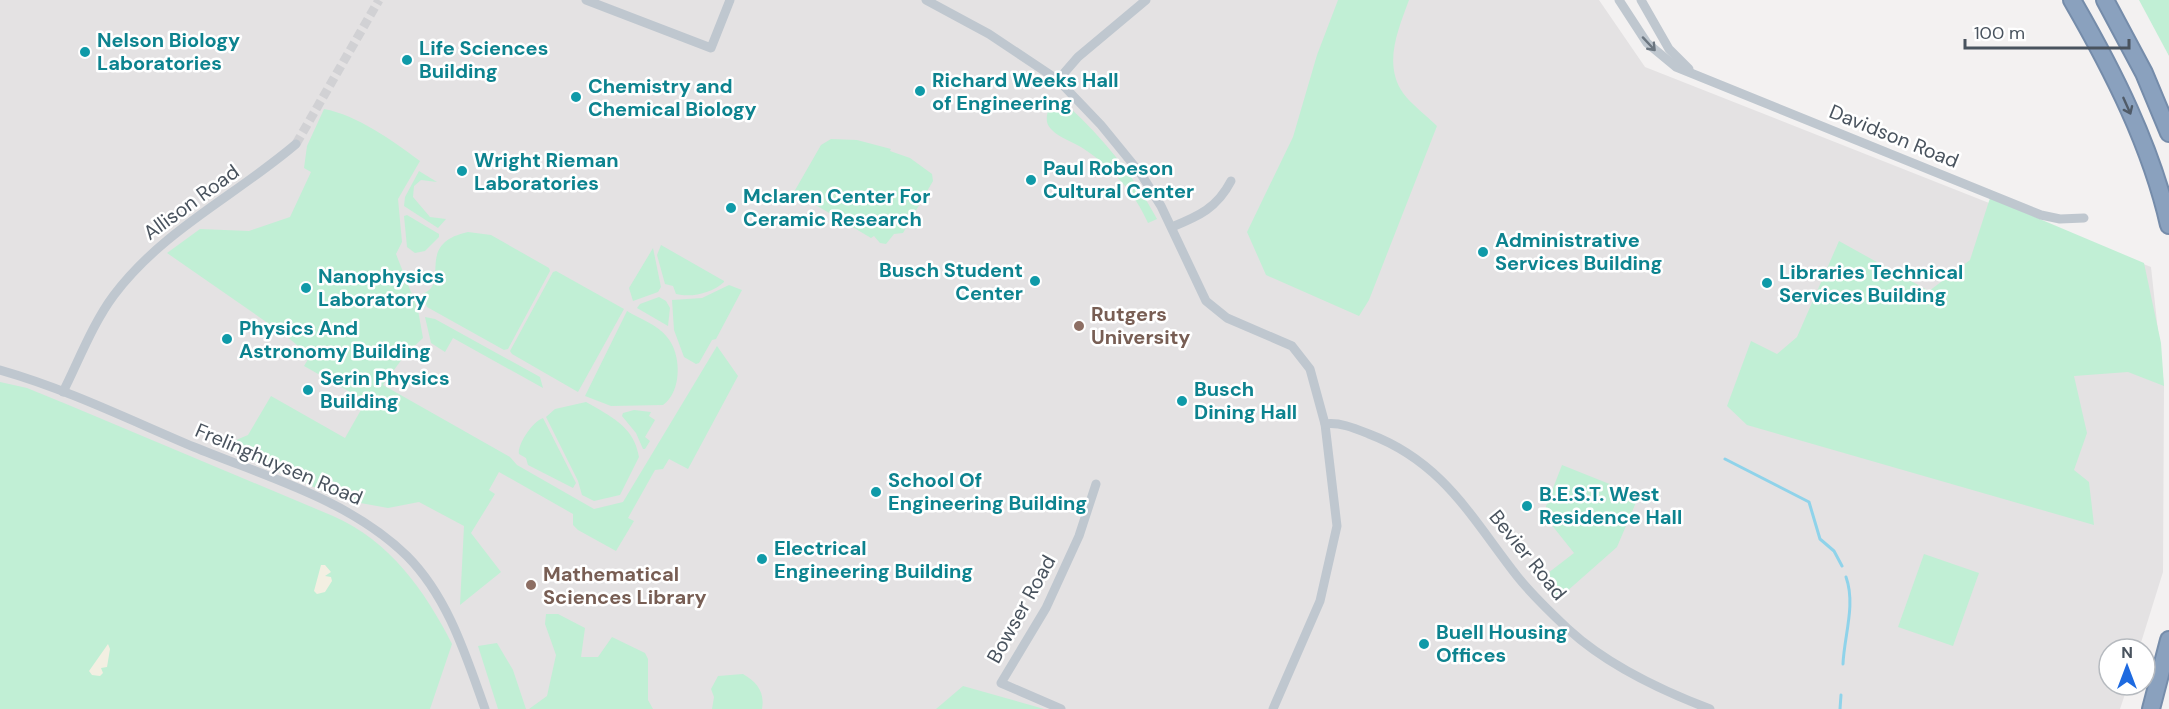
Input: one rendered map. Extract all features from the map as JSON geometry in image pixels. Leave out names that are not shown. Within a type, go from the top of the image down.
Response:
[{"type":"highway","points":[[2072,0],[2102,53],[2132,118],[2169,225]]},
{"type":"highway","points":[[2105,0],[2163,104],[2169,133]]},
{"type":"highway","points":[[2151,709],[2169,640]]},
{"type":"street","points":[[586,0],[711,48],[730,0]]},
{"type":"street","points":[[926,0],[989,34],[1058,80],[1123,150],[1161,206],[1200,290],[1215,310],[1240,325],[1283,340],[1304,358],[1314,379],[1325,424],[1337,526],[1320,601],[1273,709]]},
{"type":"street","points":[[1058,80],[1078,57],[1146,0]]},
{"type":"street","name":"Davidson Road","points":[[1618,0],[1647,43],[1676,67],[2041,215],[2060,219],[2084,218]]},
{"type":"street","name":"Davidson Road","points":[[1641,0],[1669,50],[1693,72]]},
{"type":"street","name":"Allison Road","points":[[63,392],[103,312],[113,296],[147,257],[166,238],[267,169],[296,144]]},
{"type":"street","points":[[1172,227],[1206,213],[1216,204],[1231,181]]},
{"type":"street","name":"Frelinghuysen Road","points":[[0,370],[63,392],[326,502],[363,520],[379,531],[408,558],[438,598],[461,642],[485,709]]},
{"type":"street","name":"Bevier Road","points":[[1325,424],[1335,423],[1365,432],[1412,455],[1446,483],[1517,576],[1569,630],[1612,661],[1710,709]]},
{"type":"street","name":"Bowser Road","points":[[1061,709],[1000,683],[1046,608],[1079,536],[1096,484]]},
{"type":"shaded area","name":"Rutgers University","points":[[0,0],[1599,0],[1645,67],[2151,267],[2164,386],[2163,572],[2143,637],[2097,637],[2097,697],[2124,697],[2120,709],[0,709]]},
{"type":"green space","points":[[1338,0],[1409,0],[1394,47],[1394,70],[1403,93],[1437,126],[1369,300],[1359,316],[1266,275],[1247,232],[1293,137],[1317,55]]},
{"type":"green space","points":[[2139,0],[2169,0],[2169,56]]},
{"type":"green space","points":[[1059,103],[1068,106],[1106,145],[1128,173],[1157,219],[1148,223],[1136,201],[1113,172],[1080,146],[1058,135],[1049,127],[1048,111]]},
{"type":"green space","points":[[324,109],[362,123],[420,161],[398,199],[402,242],[396,254],[418,310],[423,338],[405,355],[383,385],[510,457],[517,465],[594,509],[623,502],[717,346],[738,376],[688,469],[669,459],[663,469],[655,470],[628,518],[634,521],[616,551],[578,530],[573,525],[573,514],[499,472],[489,490],[495,494],[471,533],[501,572],[460,605],[464,526],[419,502],[388,508],[344,500],[277,471],[276,466],[272,464],[269,468],[235,452],[233,446],[236,440],[248,435],[271,396],[345,438],[366,401],[304,366],[310,356],[285,335],[167,253],[200,229],[249,231],[290,217],[311,172],[304,168],[307,146]]},
{"type":"green space","points":[[831,139],[857,140],[891,149],[890,151],[910,158],[932,174],[933,181],[903,233],[894,234],[886,244],[880,243],[874,236],[871,238],[794,192],[821,145]]},
{"type":"green space","points":[[419,171],[437,182],[421,180],[414,186],[413,197],[430,217],[446,219],[438,228],[404,206],[405,197]]},
{"type":"green space","points":[[1990,198],[2144,263],[2161,343],[2164,386],[2128,372],[2074,376],[2087,433],[2074,470],[2089,482],[2094,525],[1747,425],[1727,406],[1751,341],[1777,354],[1797,337],[1839,241],[1929,291],[1970,260]]},
{"type":"green space","points":[[407,215],[439,234],[439,237],[425,251],[415,253],[407,247],[404,216]]},
{"type":"green space","points":[[468,232],[491,235],[549,268],[550,271],[508,349],[504,350],[427,307],[422,294],[430,289],[434,282],[437,254],[442,245],[451,238]]},
{"type":"green space","points":[[661,245],[724,282],[702,294],[676,294],[673,286],[665,284],[657,255]]},
{"type":"green space","points":[[653,248],[661,287],[658,292],[633,301],[629,288]]},
{"type":"green space","points":[[556,271],[624,309],[578,392],[510,351],[553,272]]},
{"type":"green space","points":[[729,285],[742,290],[716,339],[712,340],[699,363],[696,364],[684,357],[674,330],[672,300],[702,298]]},
{"type":"green space","points":[[659,297],[666,301],[670,308],[668,326],[637,308],[640,304]]},
{"type":"green space","points":[[627,311],[654,326],[672,344],[677,363],[677,382],[674,391],[663,405],[611,406],[585,396]]},
{"type":"green space","points":[[425,317],[435,319],[540,377],[543,388],[453,338],[445,352],[431,343]]},
{"type":"green space","points":[[0,382],[27,388],[333,516],[372,539],[389,554],[418,587],[452,644],[430,709],[0,709]]},
{"type":"green space","points":[[586,402],[620,423],[632,437],[639,457],[620,495],[594,501],[582,495],[578,481],[546,417],[555,409]]},
{"type":"green space","points":[[634,410],[651,412],[649,416],[655,420],[645,437],[650,441],[645,449],[622,416],[623,413]]},
{"type":"green space","points":[[543,418],[576,483],[573,488],[528,465],[526,458],[519,454],[520,445],[526,434]]},
{"type":"green space","points":[[1562,465],[1617,487],[1615,492],[1637,500],[1617,547],[1557,600],[1539,580],[1574,553],[1543,514]]},
{"type":"green space","points":[[1924,554],[1979,573],[1953,646],[1898,627]]},
{"type":"green space","points":[[546,614],[558,614],[585,628],[581,657],[598,657],[612,637],[645,653],[648,659],[648,700],[653,709],[529,709],[547,696],[556,655],[545,624]]},
{"type":"green space","points":[[497,643],[513,670],[526,709],[498,709],[478,646]]},
{"type":"green space","points":[[743,674],[759,688],[763,703],[762,709],[712,709],[714,697],[711,689],[718,676]]},
{"type":"green space","points":[[963,686],[1044,709],[936,709]]},
{"type":"sand","points":[[321,565],[325,565],[331,572],[325,576],[331,577],[332,581],[325,592],[317,594],[314,591]]},
{"type":"sand","points":[[108,644],[110,649],[107,667],[101,668],[103,673],[100,676],[92,675],[89,671]]},
{"type":"waterway","points":[[1725,459],[1809,502],[1820,539],[1834,551],[1842,566]]},
{"type":"waterway","points":[[1843,664],[1850,609],[1846,577]]},
{"type":"waterway","points":[[1840,709],[1841,695]]},
{"type":"tunnel","points":[[296,144],[379,0]]},
{"type":"place","name":"Nelson Biology Laboratories","points":[[85,52]]},
{"type":"place","name":"Life Sciences Building","points":[[407,60]]},
{"type":"place","name":"Richard Weeks Hall of Engineering","points":[[920,91]]},
{"type":"place","name":"Chemistry and Chemical Biology","points":[[576,97]]},
{"type":"place","name":"Wright Rieman Laboratories","points":[[462,171]]},
{"type":"place","name":"Paul Robeson Cultural Center","points":[[1031,180]]},
{"type":"place","name":"Mclaren Center For Ceramic Research","points":[[731,208]]},
{"type":"place","name":"Administrative Services Building","points":[[1483,252]]},
{"type":"place","name":"Busch Student Center","points":[[1035,281]]},
{"type":"place","name":"Libraries Technical Services Building","points":[[1767,283]]},
{"type":"place","name":"Nanophysics Laboratory","points":[[306,288]]},
{"type":"place","name":"Rutgers University","points":[[1079,326]]},
{"type":"place","name":"Physics And Astronomy Building","points":[[227,339]]},
{"type":"place","name":"Serin Physics Building","points":[[308,390]]},
{"type":"place","name":"Busch Dining Hall","points":[[1182,401]]},
{"type":"place","name":"School Of Engineering Building","points":[[876,492]]},
{"type":"place","name":"B.E.S.T. West Residence Hall","points":[[1527,506]]},
{"type":"place","name":"Electrical Engineering Building","points":[[762,559]]},
{"type":"place","name":"Mathematical Sciences Library","points":[[531,585]]},
{"type":"place","name":"Buell Housing Offices","points":[[1424,644]]}]
